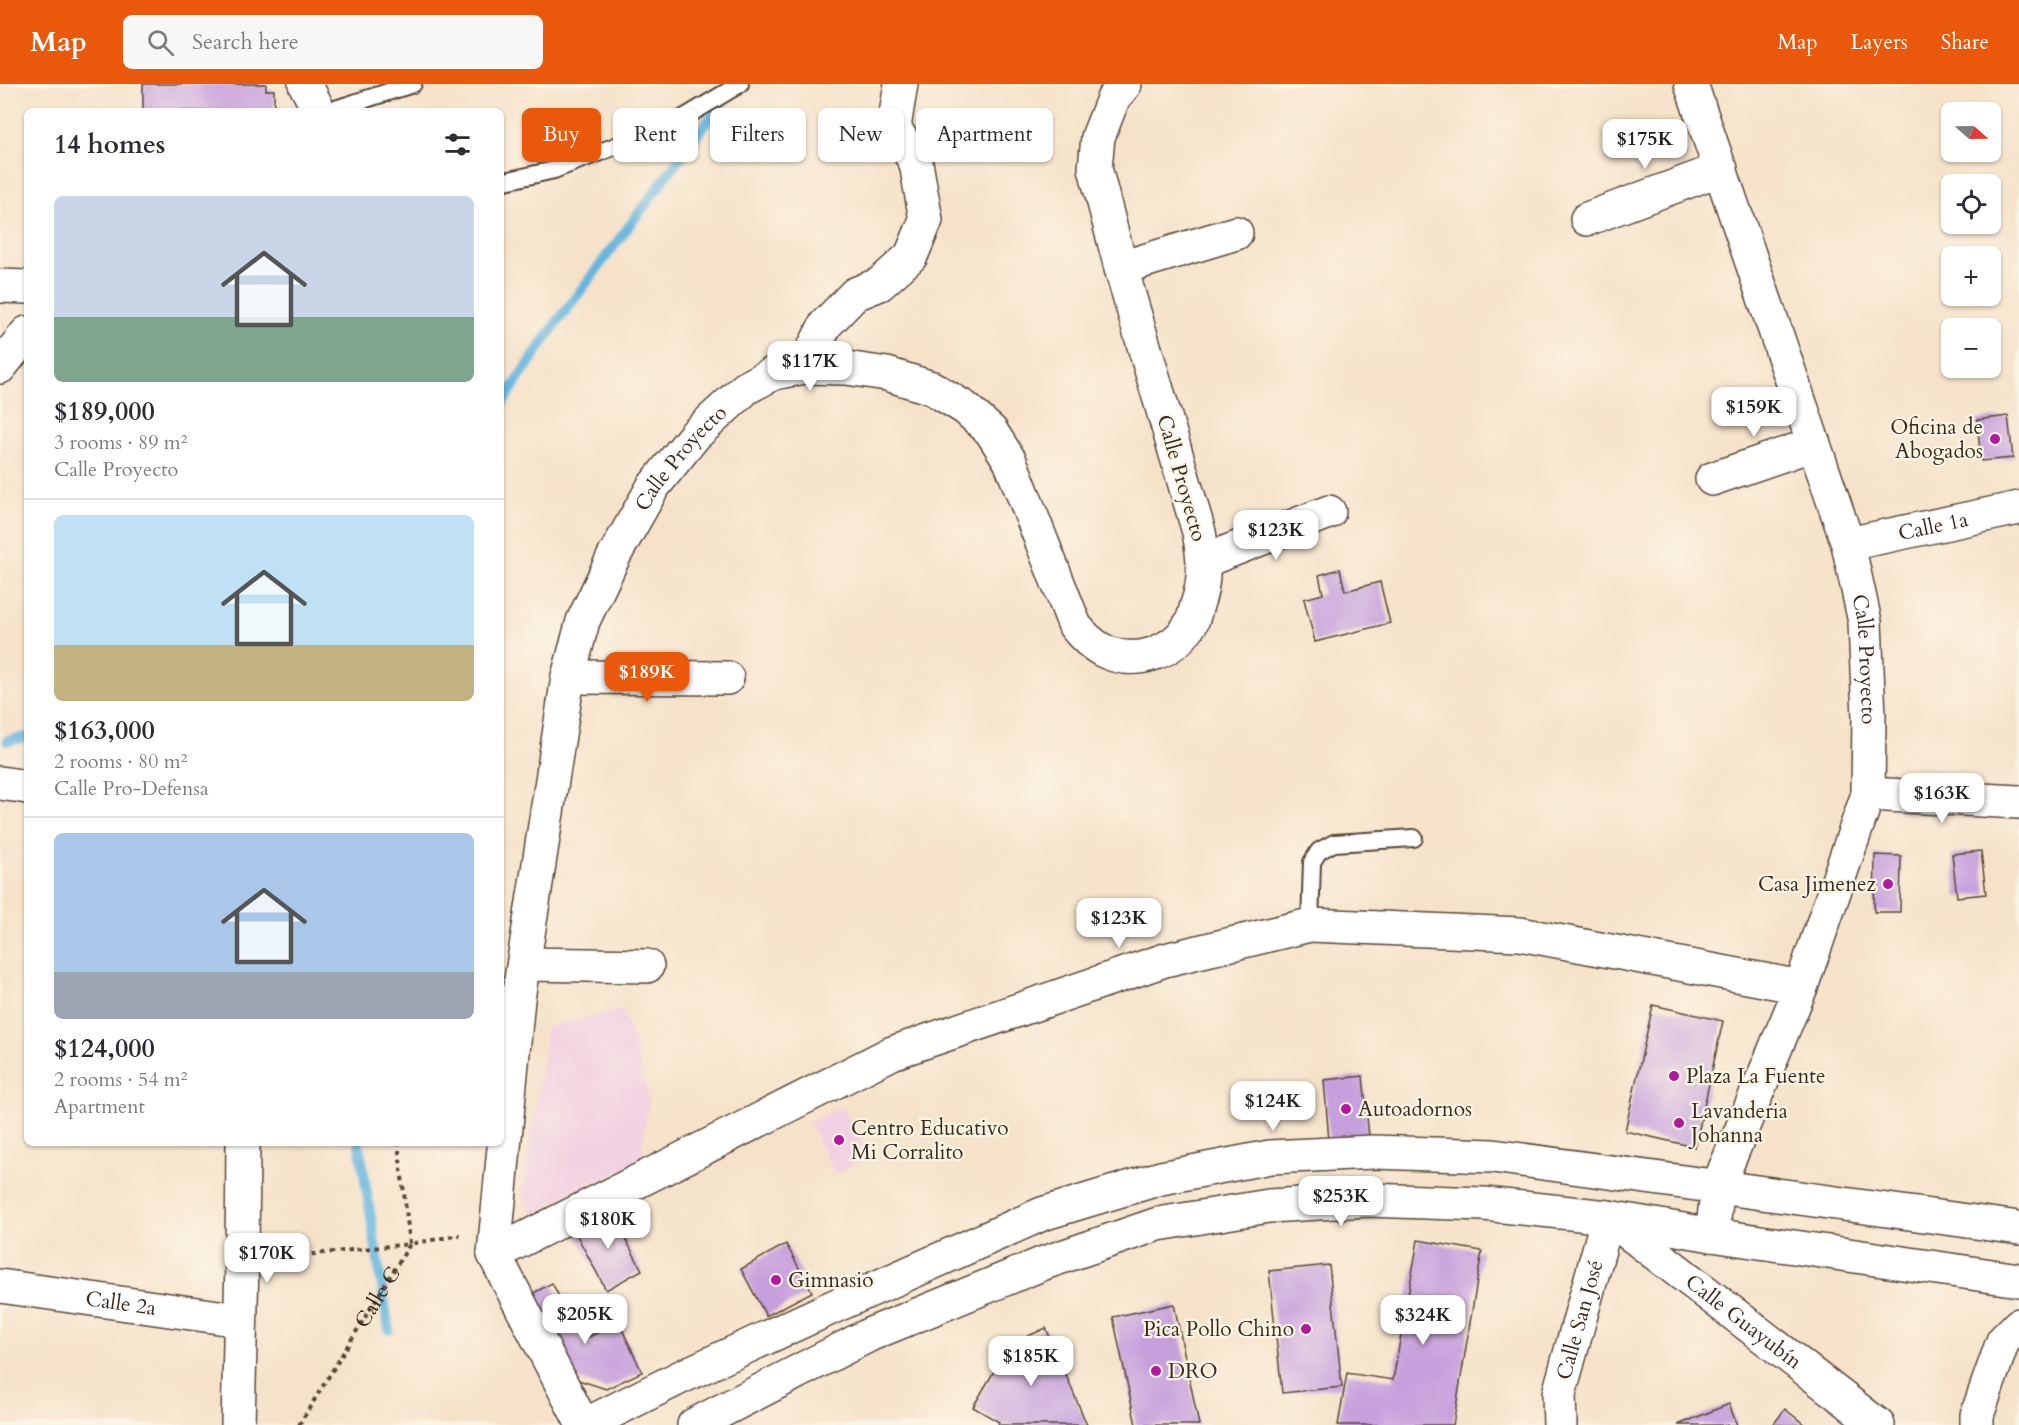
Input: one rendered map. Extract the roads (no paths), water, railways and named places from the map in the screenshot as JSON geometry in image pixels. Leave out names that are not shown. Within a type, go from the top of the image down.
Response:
[{"type":"street","points":[[305,84],[309,87],[318,108]]},
{"type":"street","points":[[804,367],[826,324],[855,294],[880,284],[911,256],[926,220],[916,163],[894,127],[901,84]]},
{"type":"street","name":"Calle Proyecto","points":[[495,1241],[518,999],[568,677],[584,621],[614,556],[653,487],[695,435],[746,388],[774,373],[804,367],[887,374],[932,388],[965,408],[991,431],[1010,461],[1075,626],[1086,640],[1104,652],[1129,657],[1151,656],[1173,645],[1191,623],[1202,591],[1204,561],[1199,532],[1121,268],[1095,168],[1098,137],[1113,99],[1125,84]]},
{"type":"street","name":"Calle Proyecto","points":[[1691,84],[1848,544],[1865,622],[1869,717],[1868,794],[1801,987],[1718,1186],[1712,1235]]},
{"type":"street","points":[[1587,219],[1720,169]]},
{"type":"street","points":[[1121,268],[1236,233]]},
{"type":"street","points":[[0,286],[24,287]]},
{"type":"street","points":[[0,367],[24,337]]},
{"type":"street","points":[[1712,479],[1814,444]]},
{"type":"street","name":"Calle 1a","points":[[1848,544],[2019,508]]},
{"type":"street","points":[[1204,561],[1329,512]]},
{"type":"street","points":[[568,677],[727,678]]},
{"type":"street","points":[[0,783],[24,787]]},
{"type":"street","points":[[1868,794],[2019,802]]},
{"type":"street","points":[[1801,987],[1520,934],[1310,925],[1165,960],[892,1053],[495,1241],[584,1425],[681,1377],[1042,1214],[1161,1178],[1270,1157],[1374,1152],[1493,1156],[2019,1228]]},
{"type":"street","points":[[525,964],[647,966]]},
{"type":"street","points":[[238,1425],[243,1146]]},
{"type":"street","points":[[694,1425],[871,1334],[1044,1263],[1158,1224],[1269,1206],[1367,1200],[1484,1204],[1608,1217],[1712,1235],[2019,1280]]},
{"type":"street","name":"Calle San José","points":[[1560,1425],[1559,1394],[1608,1217]]},
{"type":"street","name":"Calle Guayubín","points":[[1608,1217],[1878,1425]]},
{"type":"street","name":"Calle 2a","points":[[0,1286],[240,1320]]},
{"type":"street","points":[[1977,1425],[1977,1415],[2003,1341],[2019,1325]]},
{"type":"lane","points":[[338,108],[413,84]]},
{"type":"lane","points":[[504,181],[554,170],[675,123],[740,84]]},
{"type":"lane","points":[[1310,925],[1312,862],[1319,851],[1334,843],[1414,838]]},
{"type":"waterway","points":[[504,401],[552,329],[725,98]]},
{"type":"waterway","points":[[7,741],[24,738]]},
{"type":"waterway","points":[[359,1146],[389,1330]]},
{"type":"place","name":"Oficina de Abogados","points":[[1995,439]]},
{"type":"place","name":"Casa Jimenez","points":[[1888,884]]},
{"type":"place","name":"Plaza La Fuente","points":[[1674,1076]]},
{"type":"place","name":"Autoadornos","points":[[1346,1109]]},
{"type":"place","name":"Lavanderia Johanna","points":[[1679,1123]]},
{"type":"place","name":"Centro Educativo Mi Corralito","points":[[839,1140]]},
{"type":"place","name":"Gimnasio","points":[[776,1280]]},
{"type":"place","name":"Pica Pollo Chino","points":[[1306,1329]]},
{"type":"place","name":"DRO","points":[[1156,1371]]}]
